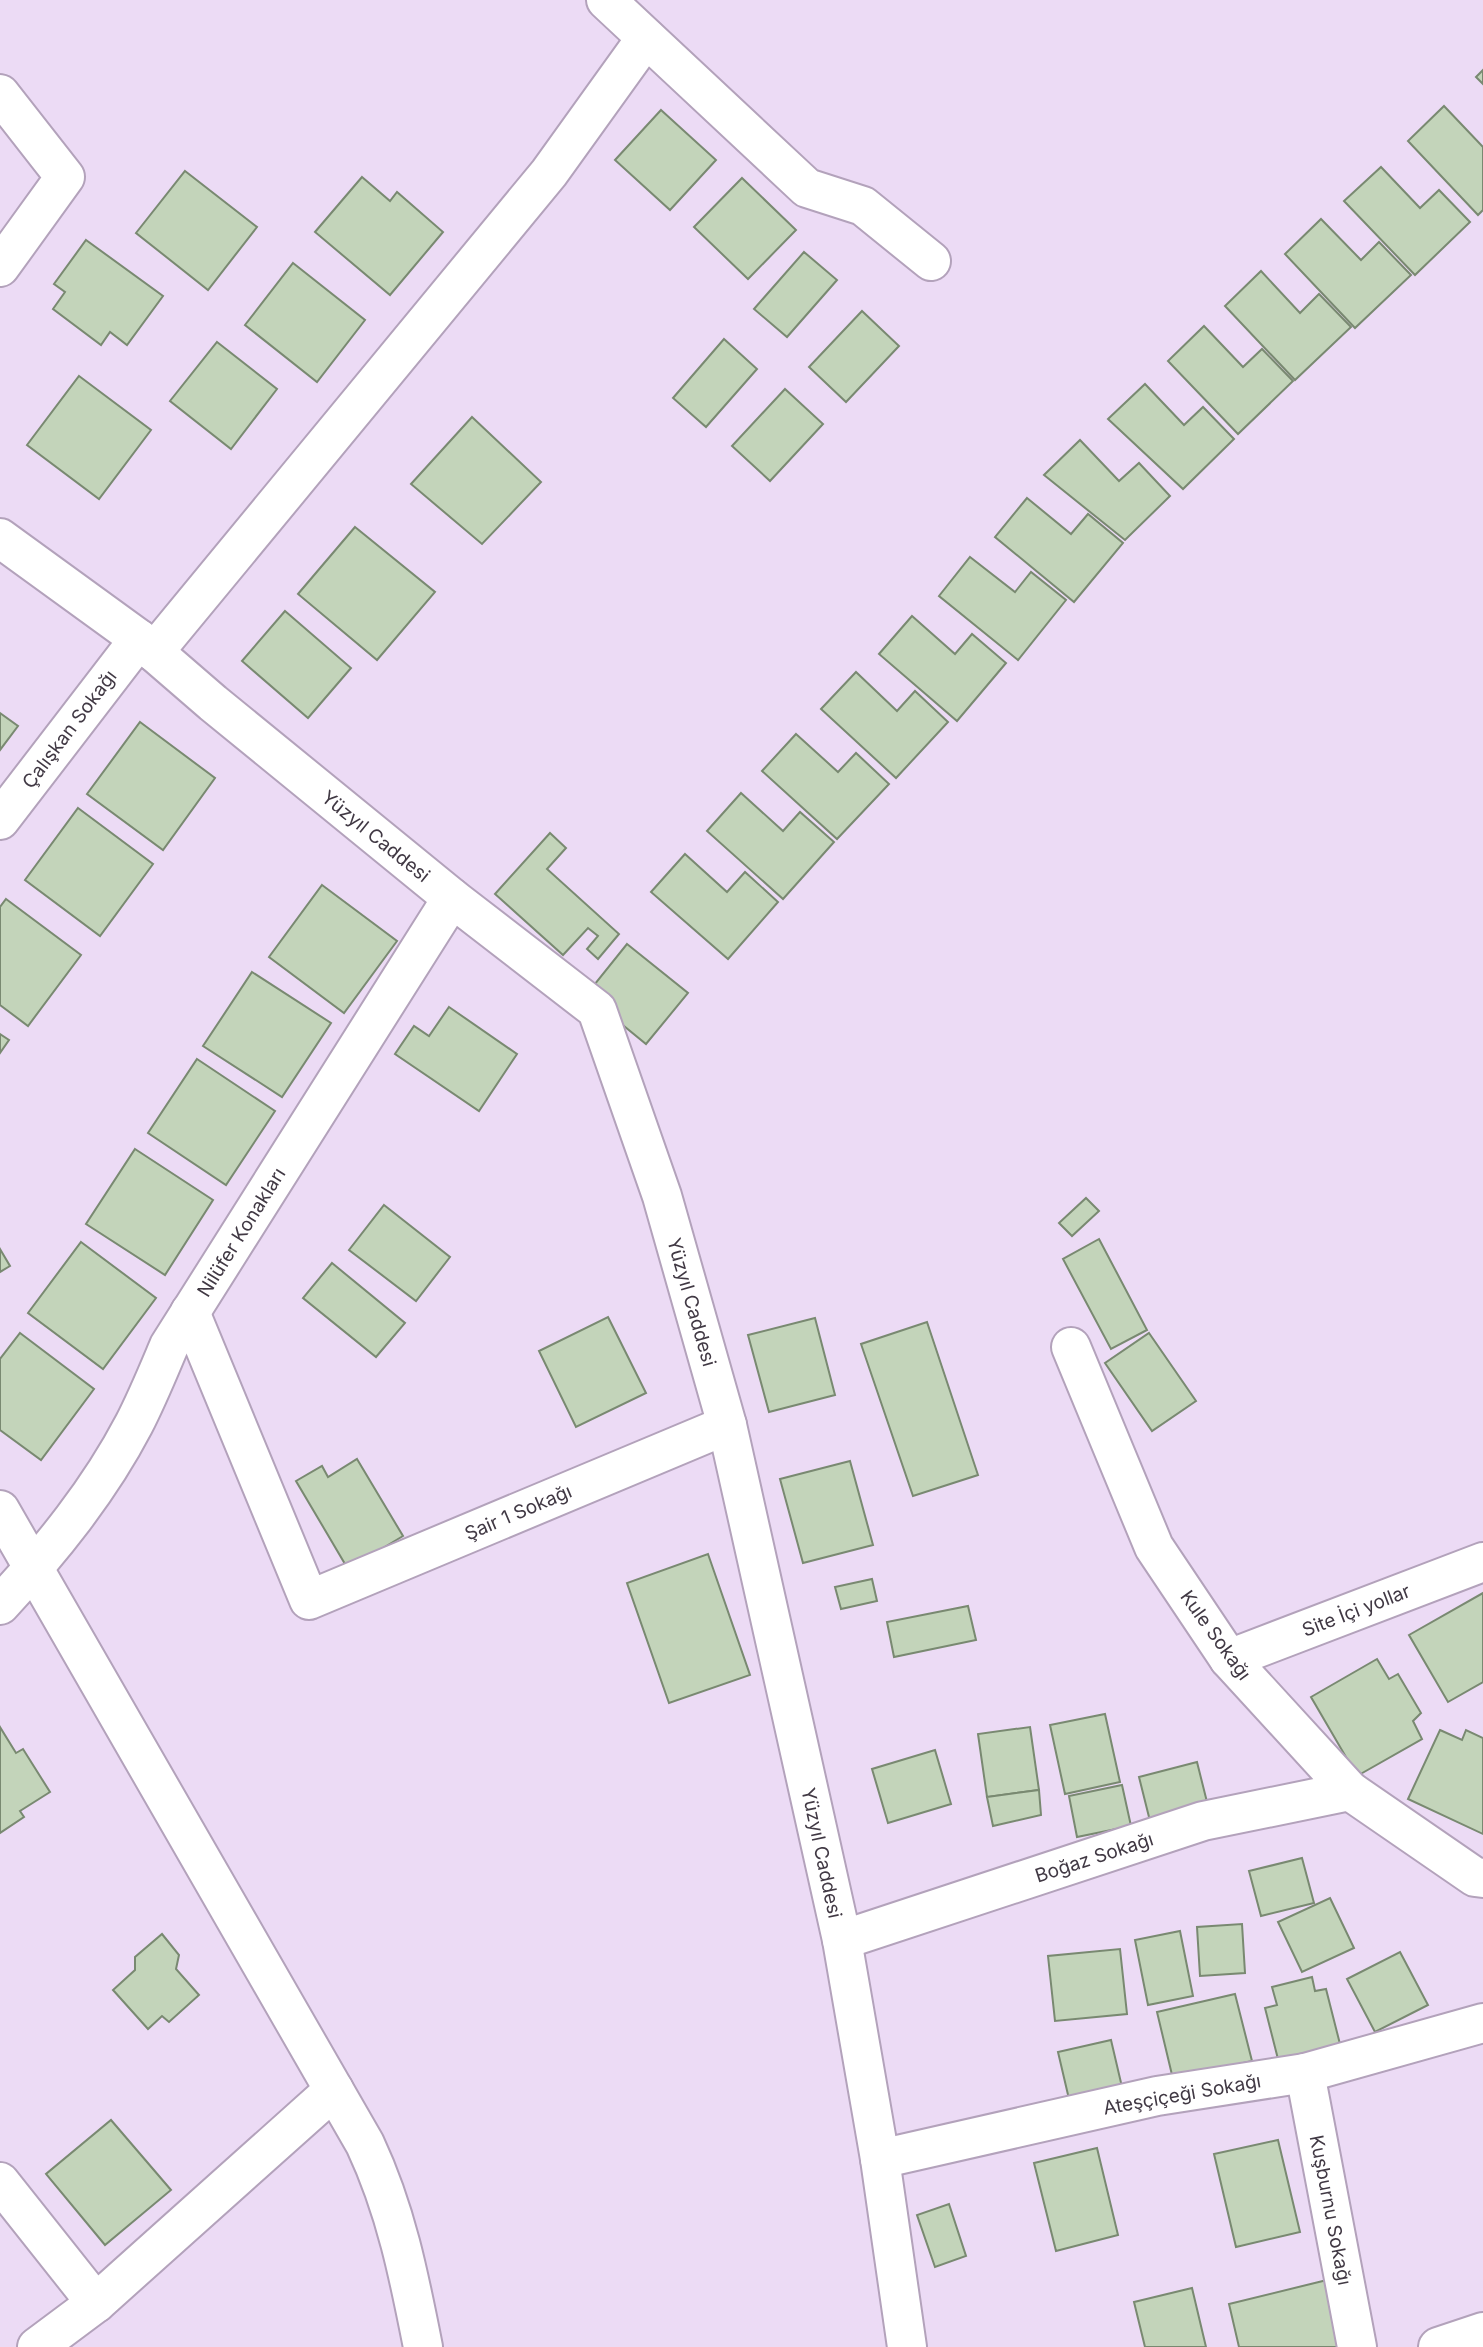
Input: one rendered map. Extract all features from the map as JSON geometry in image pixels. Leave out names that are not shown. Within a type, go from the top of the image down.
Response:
[{"type":"street","points":[[606,0],[807,188],[863,206],[931,261]]},
{"type":"street","name":"Çalışkan Sokağı","points":[[0,820],[549,173],[646,38]]},
{"type":"street","points":[[0,94],[65,177],[0,267]]},
{"type":"street","name":"Yüzyıl Caddesi","points":[[0,538],[146,646],[212,704],[452,898],[597,1010],[662,1196],[727,1425],[842,1940],[880,2159],[908,2347]]},
{"type":"street","name":"Nilüfer Konakları","points":[[0,1605],[35,1567],[89,1498],[134,1424],[169,1346],[452,898]]},
{"type":"street","name":"Şair 1 Sokağı","points":[[190,1312],[309,1600],[727,1425]]},
{"type":"street","name":"Kule Sokağı","points":[[1071,1347],[1154,1547],[1229,1659],[1350,1791],[1475,1877],[1483,1878]]},
{"type":"street","points":[[0,1510],[334,2090],[379,2174],[395,2219],[424,2347]]},
{"type":"street","name":"Site İçi yollar","points":[[1229,1659],[1483,1562]]},
{"type":"street","name":"Boğaz Sokağı","points":[[842,1940],[1203,1821],[1350,1791]]},
{"type":"street","name":"Ateşçiçeği Sokağı","points":[[880,2159],[1157,2096],[1305,2073],[1483,2023]]},
{"type":"street","name":"Kuşburnu Sokağı","points":[[1305,2073],[1357,2347]]},
{"type":"street","points":[[37,2347],[96,2303],[334,2090]]},
{"type":"street","points":[[0,2182],[96,2303]]},
{"type":"street","points":[[1438,2347],[1483,2332]]},
{"type":"building","points":[[1483,70],[1483,84],[1476,77]]},
{"type":"building","points":[[1444,106],[1483,147],[1483,210],[1478,215],[1408,141]]},
{"type":"building","points":[[661,110],[716,160],[670,210],[615,160]]},
{"type":"building","points":[[1381,167],[1420,208],[1439,190],[1470,222],[1415,275],[1344,201]]},
{"type":"building","points":[[185,171],[257,227],[208,290],[136,233]]},
{"type":"building","points":[[362,177],[390,201],[397,192],[443,232],[390,295],[315,232]]},
{"type":"building","points":[[742,178],[796,230],[748,279],[694,227]]},
{"type":"building","points":[[1321,219],[1361,260],[1379,242],[1411,275],[1355,328],[1285,254]]},
{"type":"building","points":[[86,240],[163,296],[127,345],[110,332],[101,345],[53,309],[65,292],[54,284]]},
{"type":"building","points":[[804,252],[837,280],[787,337],[754,309]]},
{"type":"building","points":[[293,263],[365,320],[317,382],[245,325]]},
{"type":"building","points":[[1261,271],[1300,313],[1319,294],[1351,327],[1295,380],[1225,306]]},
{"type":"building","points":[[862,311],[899,346],[846,402],[809,367]]},
{"type":"building","points":[[1204,326],[1243,367],[1262,349],[1293,381],[1238,434],[1168,361]]},
{"type":"building","points":[[724,339],[757,369],[706,427],[673,398]]},
{"type":"building","points":[[217,342],[277,389],[231,449],[170,401]]},
{"type":"building","points":[[79,376],[151,430],[99,499],[27,445]]},
{"type":"building","points":[[1145,384],[1184,425],[1203,407],[1234,439],[1183,489],[1108,419]]},
{"type":"building","points":[[785,389],[823,424],[770,481],[732,446]]},
{"type":"building","points":[[472,417],[541,482],[482,544],[411,484]]},
{"type":"building","points":[[1080,440],[1119,481],[1139,463],[1170,496],[1125,540],[1044,475]]},
{"type":"building","points":[[1027,498],[1071,534],[1088,514],[1123,543],[1074,602],[995,537]]},
{"type":"building","points":[[355,527],[435,592],[377,660],[298,594]]},
{"type":"building","points":[[970,557],[1015,592],[1031,572],[1066,600],[1018,660],[939,596]]},
{"type":"building","points":[[285,611],[351,668],[308,718],[242,661]]},
{"type":"building","points":[[912,616],[955,654],[972,634],[1006,663],[957,721],[879,654]]},
{"type":"building","points":[[856,672],[897,711],[915,691],[948,722],[896,778],[821,709]]},
{"type":"building","points":[[0,713],[18,726],[0,750]]},
{"type":"building","points":[[140,722],[215,778],[163,850],[87,794]]},
{"type":"building","points":[[796,734],[838,772],[856,753],[889,784],[837,839],[762,771]]},
{"type":"building","points":[[741,793],[783,831],[800,812],[834,842],[783,899],[707,831]]},
{"type":"building","points":[[78,808],[153,864],[100,936],[25,880]]},
{"type":"building","points":[[550,833],[566,848],[547,869],[619,934],[598,959],[587,949],[598,936],[588,928],[563,955],[495,894]]},
{"type":"building","points":[[685,854],[727,892],[745,872],[778,902],[728,959],[651,892]]},
{"type":"building","points":[[322,885],[397,941],[344,1013],[269,957]]},
{"type":"building","points":[[6,899],[81,955],[28,1026],[0,1005],[0,907]]},
{"type":"building","points":[[627,944],[688,993],[646,1044],[586,995]]},
{"type":"building","points":[[252,972],[331,1023],[282,1097],[203,1046]]},
{"type":"building","points":[[449,1007],[517,1054],[479,1111],[395,1054],[414,1026],[429,1036]]},
{"type":"building","points":[[0,1034],[9,1040],[0,1053]]},
{"type":"building","points":[[197,1059],[275,1111],[226,1185],[148,1133]]},
{"type":"building","points":[[135,1149],[213,1200],[165,1275],[86,1224]]},
{"type":"building","points":[[1086,1198],[1099,1211],[1072,1236],[1059,1223]]},
{"type":"building","points":[[384,1205],[450,1257],[416,1301],[349,1250]]},
{"type":"building","points":[[1099,1239],[1147,1330],[1111,1349],[1063,1259]]},
{"type":"building","points":[[81,1242],[156,1298],[103,1369],[28,1313]]},
{"type":"building","points":[[0,1249],[10,1266],[0,1272]]},
{"type":"building","points":[[332,1263],[405,1323],[376,1357],[303,1298]]},
{"type":"building","points":[[608,1317],[646,1393],[576,1427],[539,1351]]},
{"type":"building","points":[[815,1318],[835,1395],[769,1412],[748,1335]]},
{"type":"building","points":[[927,1322],[978,1475],[913,1496],[861,1344]]},
{"type":"building","points":[[20,1333],[94,1389],[41,1460],[0,1430],[0,1359]]},
{"type":"building","points":[[1149,1333],[1196,1401],[1152,1431],[1105,1363]]},
{"type":"building","points":[[357,1459],[403,1536],[348,1569],[296,1481],[322,1466],[328,1477]]},
{"type":"building","points":[[850,1461],[873,1545],[803,1563],[780,1479]]},
{"type":"building","points":[[708,1554],[750,1675],[669,1703],[627,1583]]},
{"type":"building","points":[[872,1579],[877,1601],[841,1609],[835,1587]]},
{"type":"building","points":[[1483,1593],[1483,1682],[1448,1702],[1409,1635]]},
{"type":"building","points":[[968,1606],[976,1640],[894,1657],[887,1622]]},
{"type":"building","points":[[1377,1659],[1389,1679],[1398,1674],[1421,1713],[1413,1721],[1422,1739],[1357,1776],[1311,1697]]},
{"type":"building","points":[[1105,1714],[1120,1782],[1065,1794],[1050,1725]]},
{"type":"building","points":[[0,1727],[16,1753],[23,1749],[50,1792],[20,1811],[24,1817],[0,1833]]},
{"type":"building","points":[[1030,1727],[1039,1790],[987,1797],[978,1734]]},
{"type":"building","points":[[1440,1730],[1462,1740],[1466,1730],[1483,1738],[1483,1834],[1408,1799]]},
{"type":"building","points":[[935,1750],[951,1804],[888,1823],[872,1769]]},
{"type":"building","points":[[1197,1762],[1208,1806],[1150,1821],[1139,1777]]},
{"type":"building","points":[[1122,1785],[1131,1826],[1077,1837],[1069,1796]]},
{"type":"building","points":[[1039,1790],[1041,1815],[993,1826],[987,1797]]},
{"type":"building","points":[[1302,1858],[1314,1903],[1261,1916],[1249,1871]]},
{"type":"building","points":[[1330,1898],[1354,1948],[1302,1972],[1278,1922]]},
{"type":"building","points":[[1242,1924],[1245,1973],[1200,1976],[1197,1927]]},
{"type":"building","points":[[1180,1931],[1193,1996],[1148,2005],[1135,1940]]},
{"type":"building","points":[[162,1934],[179,1955],[176,1969],[199,1995],[169,2022],[162,2016],[148,2029],[113,1990],[135,1970],[135,1957]]},
{"type":"building","points":[[1120,1949],[1127,2014],[1055,2021],[1048,1956]]},
{"type":"building","points":[[1400,1952],[1428,2005],[1375,2032],[1347,1979]]},
{"type":"building","points":[[1312,1977],[1315,1991],[1326,1989],[1341,2048],[1279,2063],[1265,2008],[1277,2005],[1272,1987]]},
{"type":"building","points":[[1235,1994],[1252,2061],[1173,2079],[1157,2012]]},
{"type":"building","points":[[1111,2040],[1122,2087],[1069,2099],[1058,2052]]},
{"type":"building","points":[[111,2120],[171,2190],[105,2245],[46,2174]]},
{"type":"building","points":[[1278,2140],[1300,2232],[1236,2247],[1214,2154]]},
{"type":"building","points":[[1097,2148],[1118,2235],[1056,2251],[1034,2163]]},
{"type":"building","points":[[949,2204],[966,2256],[935,2267],[917,2215]]},
{"type":"building","points":[[1327,2280],[1344,2347],[1239,2347],[1229,2304]]},
{"type":"building","points":[[1192,2288],[1206,2347],[1145,2347],[1134,2302]]}]
